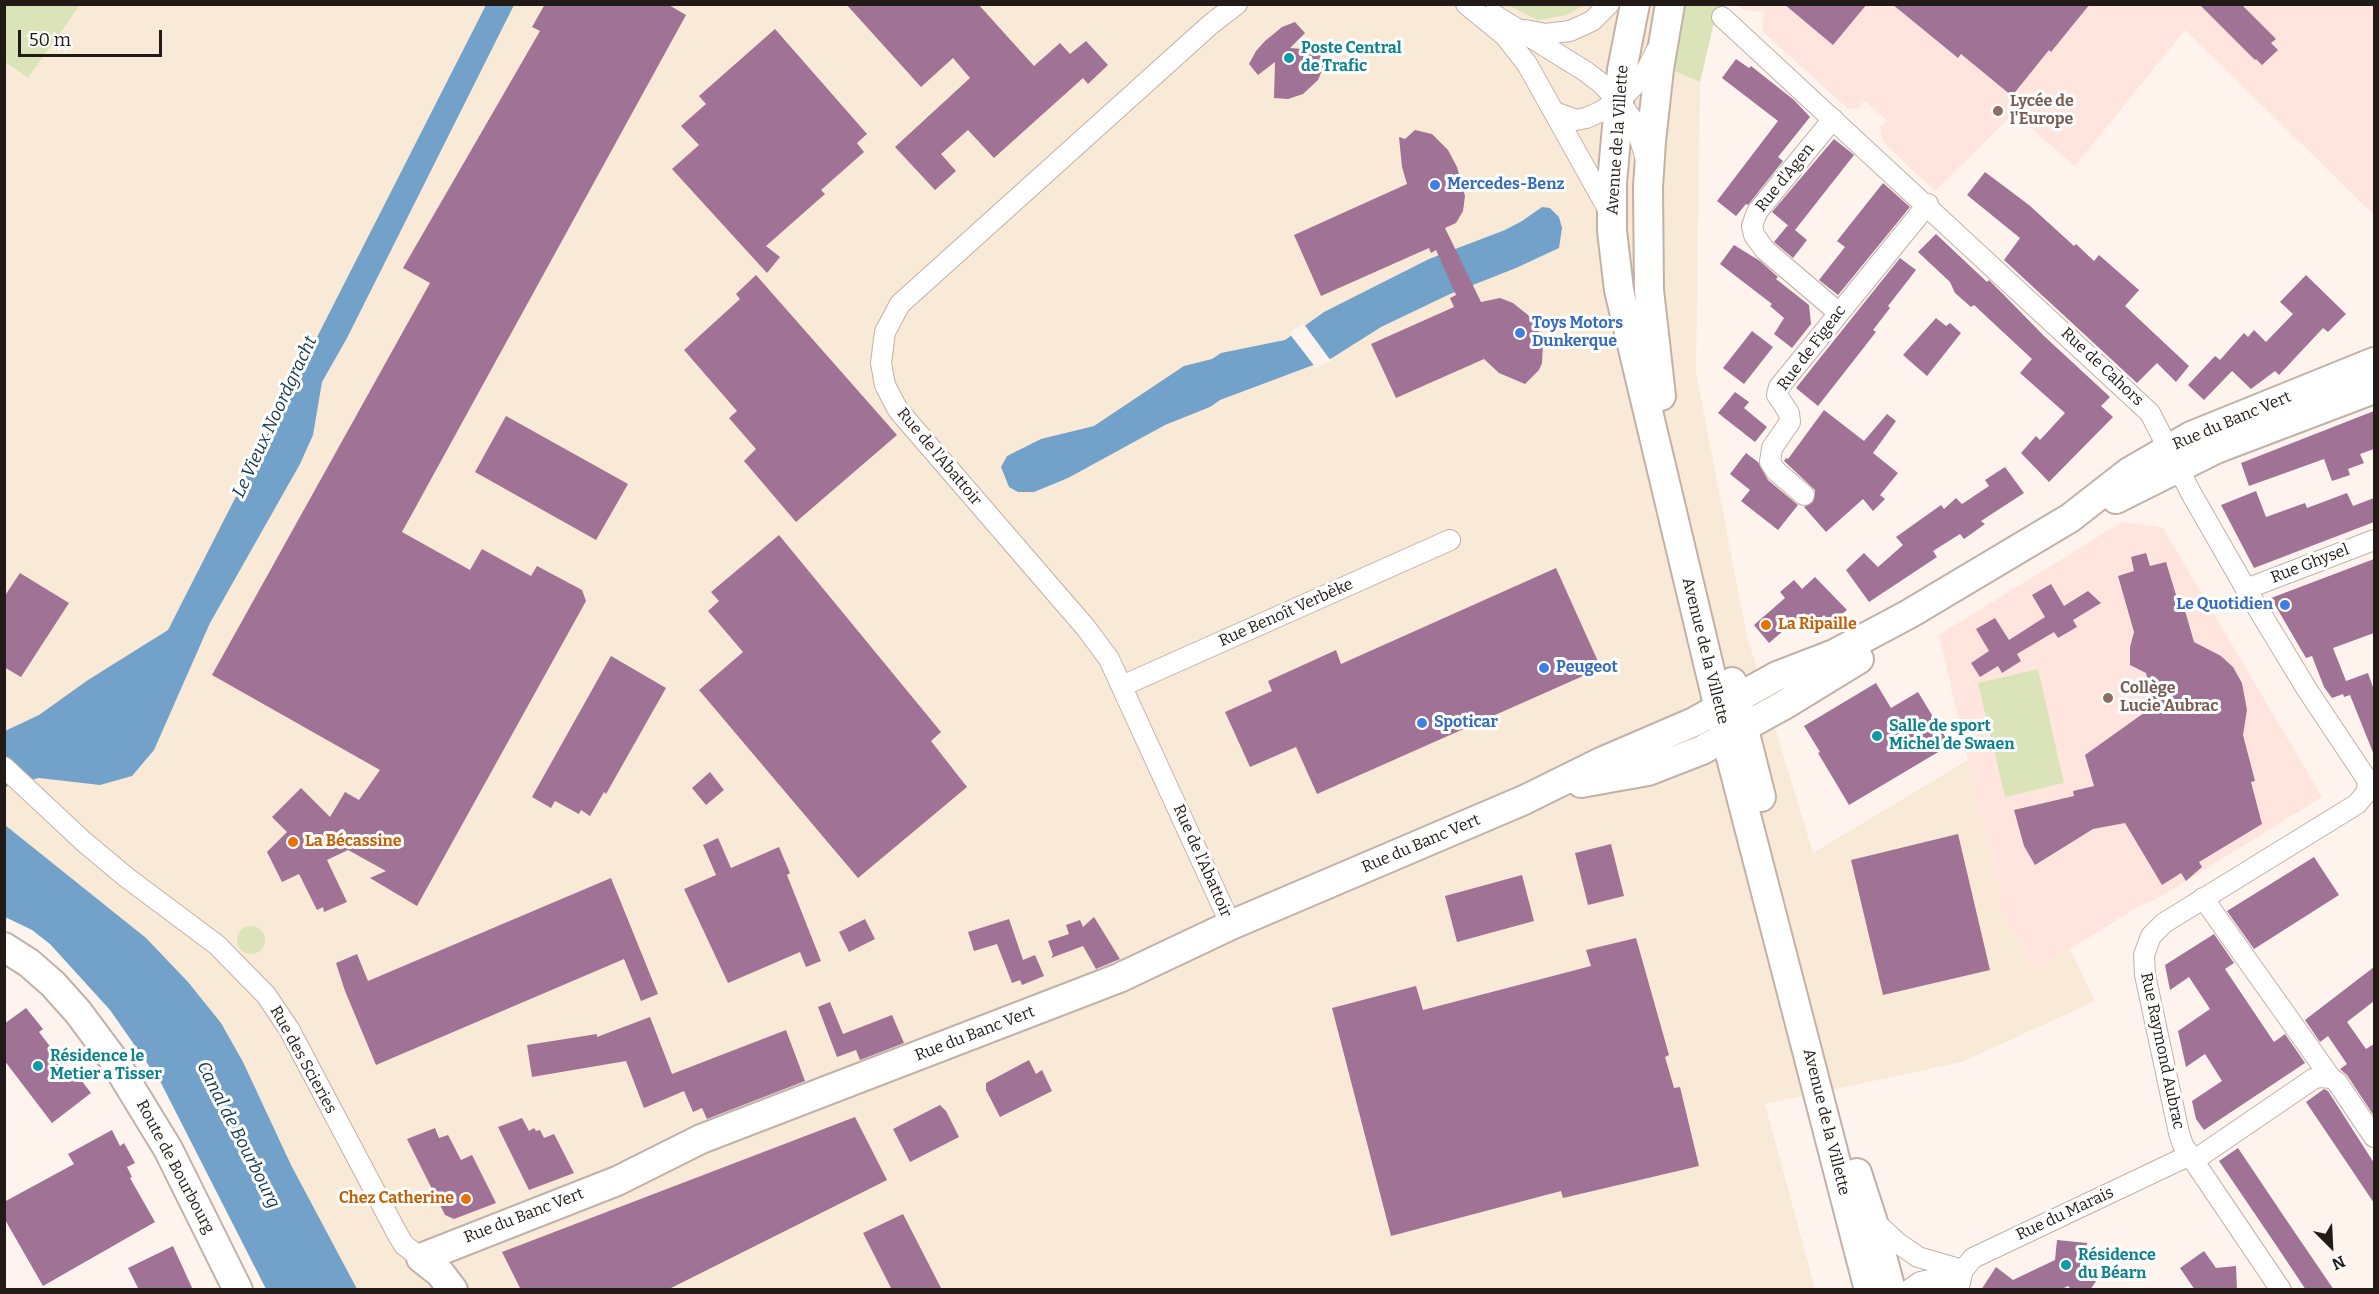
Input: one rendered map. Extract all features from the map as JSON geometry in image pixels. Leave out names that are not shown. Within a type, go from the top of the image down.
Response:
[{"type":"main road","name":"Avenue de la Villette","points":[[1635,4],[1627,36],[1618,100],[1611,217],[1614,262],[1621,303],[1732,719],[1891,1290]]},
{"type":"main road","name":"Avenue de la Villette","points":[[1668,16],[1656,97],[1649,171],[1649,284],[1655,359],[1664,417],[1732,719],[1869,1290]]},
{"type":"main road","name":"Rue du Banc Vert","points":[[2174,458],[2201,431],[2374,363]]},
{"type":"main road","name":"Rue du Banc Vert","points":[[1524,800],[1571,786],[1657,768],[1732,719],[1835,663],[1883,628],[1936,599],[2070,518],[2129,472],[2174,458],[2216,449],[2374,389]]},
{"type":"main road","name":"Rue du Banc Vert","points":[[421,1258],[617,1180],[700,1139],[1119,978],[1231,925],[1524,800],[1732,719],[1851,664],[1936,599]]},
{"type":"main road","name":"Route de Bourbourg","points":[[4,947],[29,963],[53,984],[78,1012],[113,1059],[168,1149],[238,1290]]},
{"type":"main road","name":"Rue des Scieries","points":[[421,1258],[440,1273],[453,1290]]},
{"type":"street","name":"Rue de l'Abattoir","points":[[1231,925],[1122,686],[1095,638],[898,410],[887,392],[882,375],[882,341],[894,313],[907,297],[1211,24],[1237,4]]},
{"type":"street","points":[[1466,4],[1513,45],[1535,75],[1601,193],[1611,217]]},
{"type":"street","points":[[1474,4],[1585,70],[1618,100],[1635,123],[1649,171]]},
{"type":"street","points":[[1516,28],[1546,34],[1570,31],[1592,21],[1609,4]]},
{"type":"street","points":[[1556,112],[1570,119],[1581,119],[1602,111],[1618,100],[1636,84],[1647,69],[1668,16]]},
{"type":"street","name":"Rue de Cahors","points":[[1722,17],[1928,204],[2154,417],[2246,589],[2308,691],[2363,770],[2370,794]]},
{"type":"street","name":"Rue d'Agen","points":[[1833,119],[1758,212],[1752,226],[1754,235],[1765,250],[1839,313]]},
{"type":"street","name":"Rue de Figeac","points":[[1804,495],[1776,471],[1770,462],[1772,448],[1790,422],[1789,413],[1778,399],[1777,392],[1781,384],[1928,204]]},
{"type":"street","name":"Rue Benoît Verbèke","points":[[1122,686],[1450,540]]},
{"type":"street","name":"Rue Ghysel","points":[[2246,589],[2374,540]]},
{"type":"street","name":"Rue des Scieries","points":[[4,767],[126,877],[217,945],[266,995],[289,1029],[398,1236],[404,1245],[421,1258]]},
{"type":"street","name":"Rue Raymond Aubrac","points":[[2281,1290],[2191,1158],[2179,1133],[2145,975],[2144,955],[2148,942],[2164,922],[2370,794]]},
{"type":"street","points":[[2203,898],[2331,1078],[2337,1082],[2374,1137]]},
{"type":"street","name":"Rue du Marais","points":[[1960,1282],[1969,1261],[1979,1254],[2191,1158],[2313,1079],[2331,1078]]},
{"type":"street","points":[[1872,1219],[1898,1243],[1960,1282]]},
{"type":"street","points":[[1909,1290],[1920,1282],[1930,1280],[1960,1282]]},
{"type":"shaded area","points":[[80,5],[1723,5],[1713,26],[1700,82],[1696,373],[1747,636],[1813,853],[1968,760],[2005,919],[2025,951],[2030,974],[2070,949],[2095,1001],[1962,1062],[1765,1104],[1815,1289],[335,1289],[5,864],[5,62],[28,78]]},
{"type":"shaded area","name":"Lycée de l'Europe","points":[[1735,5],[2374,5],[2374,215],[2185,30],[2075,166],[2019,118],[2010,117],[1935,191],[1883,142],[1880,127],[1887,121],[1865,101],[1859,108],[1848,109],[1762,31],[1764,12],[1745,10]]},
{"type":"shaded area","name":"Collège Lucie Aubrac","points":[[2122,522],[2163,528],[2322,797],[2030,974],[2025,951],[2005,919],[1939,635]]},
{"type":"green space","points":[[5,4],[80,5],[28,78],[5,62]]},
{"type":"green space","points":[[1507,5],[1585,5],[1566,15],[1538,20]]},
{"type":"green space","points":[[1686,5],[1723,5],[1713,26],[1700,82],[1672,70]]},
{"type":"green space","points":[[2038,669],[2064,783],[2005,797],[1978,683]]},
{"type":"green space","points":[[251,926],[261,930],[265,940],[261,950],[251,954],[241,950],[237,940],[241,930]]},
{"type":"water","points":[[486,5],[514,5],[347,338],[322,382],[313,435],[300,464],[210,623],[154,750],[132,776],[100,785],[39,778],[7,786],[5,789],[5,731],[39,715],[88,680],[168,630]]},
{"type":"water","points":[[1542,207],[1550,208],[1559,217],[1562,228],[1559,248],[1450,294],[1381,327],[1332,358],[1220,400],[1210,407],[1165,425],[1068,478],[1034,492],[1018,492],[1009,487],[1001,467],[1007,456],[1041,439],[1094,426],[1184,366],[1212,359],[1221,353],[1285,340],[1324,312],[1429,259],[1505,230]]},
{"type":"water","name":"Canal de Bourbourg","points":[[5,825],[146,938],[188,982],[221,1023],[243,1062],[291,1165],[357,1289],[266,1289],[161,1083],[110,1010],[50,944],[32,930],[5,917]]},
{"type":"pier","points":[[1303,323],[1331,361],[1316,368],[1289,333]]},
{"type":"building","points":[[545,4],[667,4],[686,15],[402,532],[470,570],[482,549],[531,576],[537,566],[582,590],[586,601],[417,906],[370,878],[386,871],[348,850],[327,860],[347,902],[324,912],[323,907],[317,910],[299,874],[282,882],[267,852],[287,832],[272,817],[301,788],[330,817],[345,792],[359,800],[380,770],[212,675],[430,283],[403,268],[540,31],[532,27]]},
{"type":"building","points":[[846,4],[978,4],[1034,66],[1060,43],[1070,54],[1086,41],[1108,65],[1088,84],[1083,78],[994,158],[968,130],[941,154],[956,171],[935,190],[895,147],[970,78],[953,58],[921,87]]},
{"type":"building","points":[[1784,4],[1867,4],[1833,45]]},
{"type":"building","points":[[1892,4],[2090,4],[2012,96],[1961,54],[1958,58]]},
{"type":"building","points":[[2199,4],[2241,4],[2276,39],[2271,43],[2278,50],[2262,65]]},
{"type":"building","name":"Poste Central de Trafic","points":[[1295,22],[1305,33],[1290,48],[1326,51],[1325,63],[1318,80],[1303,94],[1288,99],[1274,98],[1275,62],[1258,75],[1249,64],[1265,41],[1282,27]]},
{"type":"building","points":[[775,29],[867,134],[857,143],[864,152],[821,190],[825,194],[766,246],[780,257],[767,273],[672,169],[699,145],[681,126],[706,104],[699,96]]},
{"type":"building","points":[[1736,59],[1749,68],[1751,66],[1794,100],[1810,117],[1778,157],[1783,161],[1748,205],[1746,204],[1736,216],[1717,201],[1778,121],[1722,78]]},
{"type":"building","points":[[1415,130],[1432,134],[1448,150],[1457,167],[1465,196],[1463,211],[1456,223],[1445,228],[1481,302],[1500,298],[1513,303],[1528,315],[1537,327],[1543,342],[1542,363],[1539,370],[1525,384],[1499,373],[1484,359],[1396,398],[1371,344],[1454,307],[1450,298],[1456,295],[1436,250],[1431,253],[1429,248],[1321,296],[1294,235],[1407,184],[1402,167],[1399,137],[1405,139]]},
{"type":"building","points":[[1834,139],[1854,155],[1795,230],[1807,240],[1793,258],[1774,242],[1788,225],[1772,212]]},
{"type":"building","points":[[1985,172],[2029,205],[2074,246],[2076,244],[2094,261],[2099,255],[2139,290],[2125,306],[2189,366],[2176,382],[2157,363],[2137,383],[2004,260],[2020,238],[1967,195]]},
{"type":"building","points":[[1883,183],[1910,207],[1838,295],[1819,280],[1845,247],[1837,241]]},
{"type":"building","points":[[1936,234],[1987,282],[1989,280],[2044,336],[2110,397],[2101,406],[2113,417],[2049,482],[2021,453],[2036,436],[2040,440],[2065,413],[2020,373],[2032,359],[1974,305],[1971,307],[1955,293],[1950,282],[1918,252]]},
{"type":"building","points":[[1734,245],[1760,261],[1778,277],[1776,279],[1809,305],[1811,324],[1792,348],[1774,334],[1784,318],[1770,306],[1772,304],[1720,264]]},
{"type":"building","points":[[1900,258],[1916,270],[1888,306],[1890,308],[1873,330],[1876,332],[1818,406],[1796,388]]},
{"type":"building","points":[[756,275],[897,435],[796,522],[744,461],[756,449],[729,418],[737,411],[684,350],[740,299],[736,294]]},
{"type":"building","points":[[2306,275],[2346,314],[2328,332],[2323,328],[2279,375],[2275,371],[2251,389],[2232,371],[2204,400],[2188,385],[2215,356],[2220,360],[2244,333],[2248,337],[2254,330],[2266,342],[2293,314],[2280,302]]},
{"type":"building","points":[[1936,318],[1946,326],[1950,323],[1961,333],[1927,376],[1903,355]]},
{"type":"building","points":[[1752,331],[1773,347],[1744,384],[1723,368]]},
{"type":"building","points":[[1735,392],[1749,402],[1744,408],[1767,427],[1755,442],[1718,413]]},
{"type":"building","points":[[1824,410],[1864,441],[1887,414],[1896,421],[1873,453],[1898,473],[1880,495],[1885,499],[1873,511],[1863,499],[1826,532],[1804,507],[1813,502],[1815,490],[1784,461],[1788,459]]},
{"type":"building","points":[[2374,411],[2374,449],[2360,454],[2364,463],[2348,469],[2350,475],[2332,481],[2324,459],[2249,486],[2241,463]]},
{"type":"building","points":[[506,416],[628,484],[596,540],[475,472]]},
{"type":"building","points":[[1746,453],[1758,462],[1768,480],[1798,505],[1778,530],[1741,501],[1750,490],[1730,474]]},
{"type":"building","points":[[2005,467],[2024,493],[1981,521],[1985,524],[1964,539],[1960,534],[1933,551],[1937,557],[1869,602],[1846,570],[1864,553],[1878,567],[1903,545],[1896,537],[1941,505],[1944,509],[1956,498],[1962,504],[1989,486],[1985,480]]},
{"type":"building","points":[[2256,491],[2266,517],[2305,503],[2307,508],[2347,493],[2353,506],[2374,498],[2374,522],[2254,568],[2221,505]]},
{"type":"building","points":[[779,535],[941,732],[931,741],[967,787],[858,878],[699,690],[743,652],[708,611],[719,601],[711,592]]},
{"type":"building","points":[[2146,553],[2150,566],[2166,562],[2180,608],[2184,607],[2194,642],[2221,656],[2233,667],[2242,683],[2247,710],[2243,735],[2255,781],[2251,782],[2262,824],[2199,862],[2202,867],[2186,881],[2181,873],[2162,885],[2125,823],[2093,829],[2035,865],[2024,846],[2014,810],[2074,796],[2073,791],[2094,786],[2085,755],[2155,705],[2146,673],[2130,665],[2130,647],[2134,632],[2118,576],[2134,571],[2131,557]]},
{"type":"building","points":[[2374,559],[2374,633],[2333,648],[2346,681],[2368,673],[2374,690],[2374,755],[2350,695],[2344,697],[2343,694],[2332,698],[2324,687],[2312,656],[2306,658],[2271,598]]},
{"type":"building","points":[[1556,568],[1601,668],[1317,794],[1296,747],[1250,767],[1225,712],[1272,691],[1268,681],[1336,650],[1341,664]]},
{"type":"building","points":[[20,573],[69,603],[21,677],[4,667],[4,597]]},
{"type":"building","points":[[1815,577],[1847,610],[1831,622],[1824,615],[1814,624],[1804,613],[1769,643],[1754,625],[1785,598],[1780,592],[1794,580],[1802,589]]},
{"type":"building","points":[[2051,584],[2064,606],[2088,591],[2101,603],[2073,620],[2077,627],[2058,638],[2054,632],[2017,654],[2021,661],[2002,673],[1998,666],[1980,677],[1971,663],[1989,651],[1976,629],[1995,618],[2009,640],[2045,617],[2032,595]]},
{"type":"building","points":[[611,656],[666,688],[606,794],[604,792],[590,816],[581,810],[579,814],[555,801],[551,808],[532,797]]},
{"type":"building","name":"Salle de sport Michel de Swaen","points":[[1876,683],[1891,708],[1918,692],[1950,745],[1849,805],[1804,726]]},
{"type":"building","points":[[710,772],[724,790],[706,805],[692,788]]},
{"type":"building","points":[[1958,834],[1990,970],[1883,995],[1851,860]]},
{"type":"building","points":[[718,838],[731,868],[779,847],[790,873],[787,875],[821,961],[806,967],[800,952],[728,983],[684,889],[716,875],[703,845]]},
{"type":"building","points":[[1611,844],[1624,896],[1588,905],[1575,853]]},
{"type":"building","points":[[2314,857],[2339,895],[2254,949],[2227,911]]},
{"type":"building","points":[[1522,875],[1534,921],[1457,942],[1445,896]]},
{"type":"building","points":[[611,878],[658,994],[641,1001],[624,959],[376,1065],[345,991],[336,963],[357,954],[368,981]]},
{"type":"building","points":[[1094,917],[1120,959],[1096,969],[1083,946],[1051,958],[1053,955],[1048,941],[1069,934],[1066,925],[1080,920],[1083,927]]},
{"type":"building","points":[[865,919],[875,939],[849,952],[839,932]]},
{"type":"building","points":[[1009,919],[1023,960],[1035,955],[1044,976],[1022,985],[1020,980],[1012,983],[997,944],[974,951],[968,932]]},
{"type":"building","points":[[2214,934],[2234,963],[2225,969],[2274,1042],[2285,1034],[2305,1063],[2204,1130],[2196,1119],[2192,1101],[2222,1081],[2205,1054],[2186,1067],[2178,1031],[2210,1009],[2189,977],[2170,990],[2165,965]]},
{"type":"building","points":[[1636,938],[1669,1055],[1665,1057],[1674,1088],[1680,1087],[1699,1166],[1563,1198],[1561,1191],[1391,1236],[1332,1008],[1416,986],[1423,1010],[1591,966],[1586,950]]},
{"type":"building","points":[[2374,967],[2374,1001],[2347,1022],[2366,1049],[2374,1044],[2374,1116],[2347,1075],[2340,1069],[2347,1064],[2328,1036],[2320,1042],[2305,1020]]},
{"type":"building","points":[[830,1002],[843,1034],[892,1015],[904,1043],[860,1060],[856,1050],[837,1057],[818,1007]]},
{"type":"building","name":"Résidence le Metier a Tisser","points":[[26,1008],[43,1029],[39,1032],[71,1074],[74,1071],[91,1093],[52,1123],[4,1060],[4,1024]]},
{"type":"building","points":[[650,1017],[672,1074],[786,1030],[805,1081],[707,1119],[702,1108],[693,1112],[684,1091],[644,1108],[626,1061],[532,1077],[527,1045],[597,1034],[597,1037]]},
{"type":"building","points":[[1029,1060],[1036,1074],[1042,1070],[1052,1091],[1000,1117],[986,1090],[986,1083]]},
{"type":"building","points":[[2324,1089],[2328,1091],[2374,1163],[2374,1203],[2306,1102]]},
{"type":"building","points":[[940,1105],[946,1111],[959,1137],[910,1162],[893,1129]]},
{"type":"building","points":[[855,1117],[887,1180],[667,1290],[521,1290],[502,1252]]},
{"type":"building","points":[[522,1118],[529,1131],[534,1128],[536,1131],[540,1130],[544,1138],[554,1134],[574,1173],[529,1190],[498,1127]]},
{"type":"building","points":[[435,1128],[439,1138],[448,1135],[461,1160],[472,1155],[496,1203],[454,1219],[445,1215],[407,1139]]},
{"type":"building","points":[[112,1130],[120,1146],[124,1143],[135,1163],[127,1167],[132,1177],[130,1178],[155,1222],[43,1286],[4,1218],[4,1202],[74,1164],[68,1154]]},
{"type":"building","points":[[2238,1148],[2334,1290],[2306,1290],[2219,1161]]},
{"type":"building","points":[[903,1214],[942,1290],[892,1290],[863,1233]]},
{"type":"building","name":"Résidence du Béarn","points":[[2057,1240],[2087,1243],[2085,1262],[2101,1274],[2090,1290],[2072,1290],[2068,1286],[2060,1290],[1981,1290],[1996,1267],[2013,1280],[2055,1260]]},
{"type":"building","points":[[173,1246],[193,1290],[139,1290],[128,1268]]},
{"type":"building","points":[[2204,1251],[2216,1268],[2236,1266],[2237,1290],[2195,1290],[2180,1268]]},
{"type":"place","name":"Poste Central de Trafic","points":[[1289,58]]},
{"type":"place","name":"Lycée de l'Europe","points":[[1998,111]]},
{"type":"place","name":"Mercedes-Benz","points":[[1435,185]]},
{"type":"place","name":"Toys Motors Dunkerque","points":[[1520,333]]},
{"type":"place","name":"Le Quotidien","points":[[2285,605]]},
{"type":"place","name":"La Ripaille","points":[[1766,625]]},
{"type":"place","name":"Peugeot","points":[[1544,668]]},
{"type":"place","name":"Collège Lucie Aubrac","points":[[2108,698]]},
{"type":"place","name":"Spoticar","points":[[1422,723]]},
{"type":"place","name":"Salle de sport Michel de Swaen","points":[[1877,736]]},
{"type":"place","name":"La Bécassine","points":[[293,842]]},
{"type":"place","name":"Résidence le Metier a Tisser","points":[[38,1066]]},
{"type":"place","name":"Chez Catherine","points":[[466,1199]]},
{"type":"place","name":"Résidence du Béarn","points":[[2066,1265]]},
{"type":"water label","name":"Le Vieux Noordgracht","points":[[275,417]]}]
